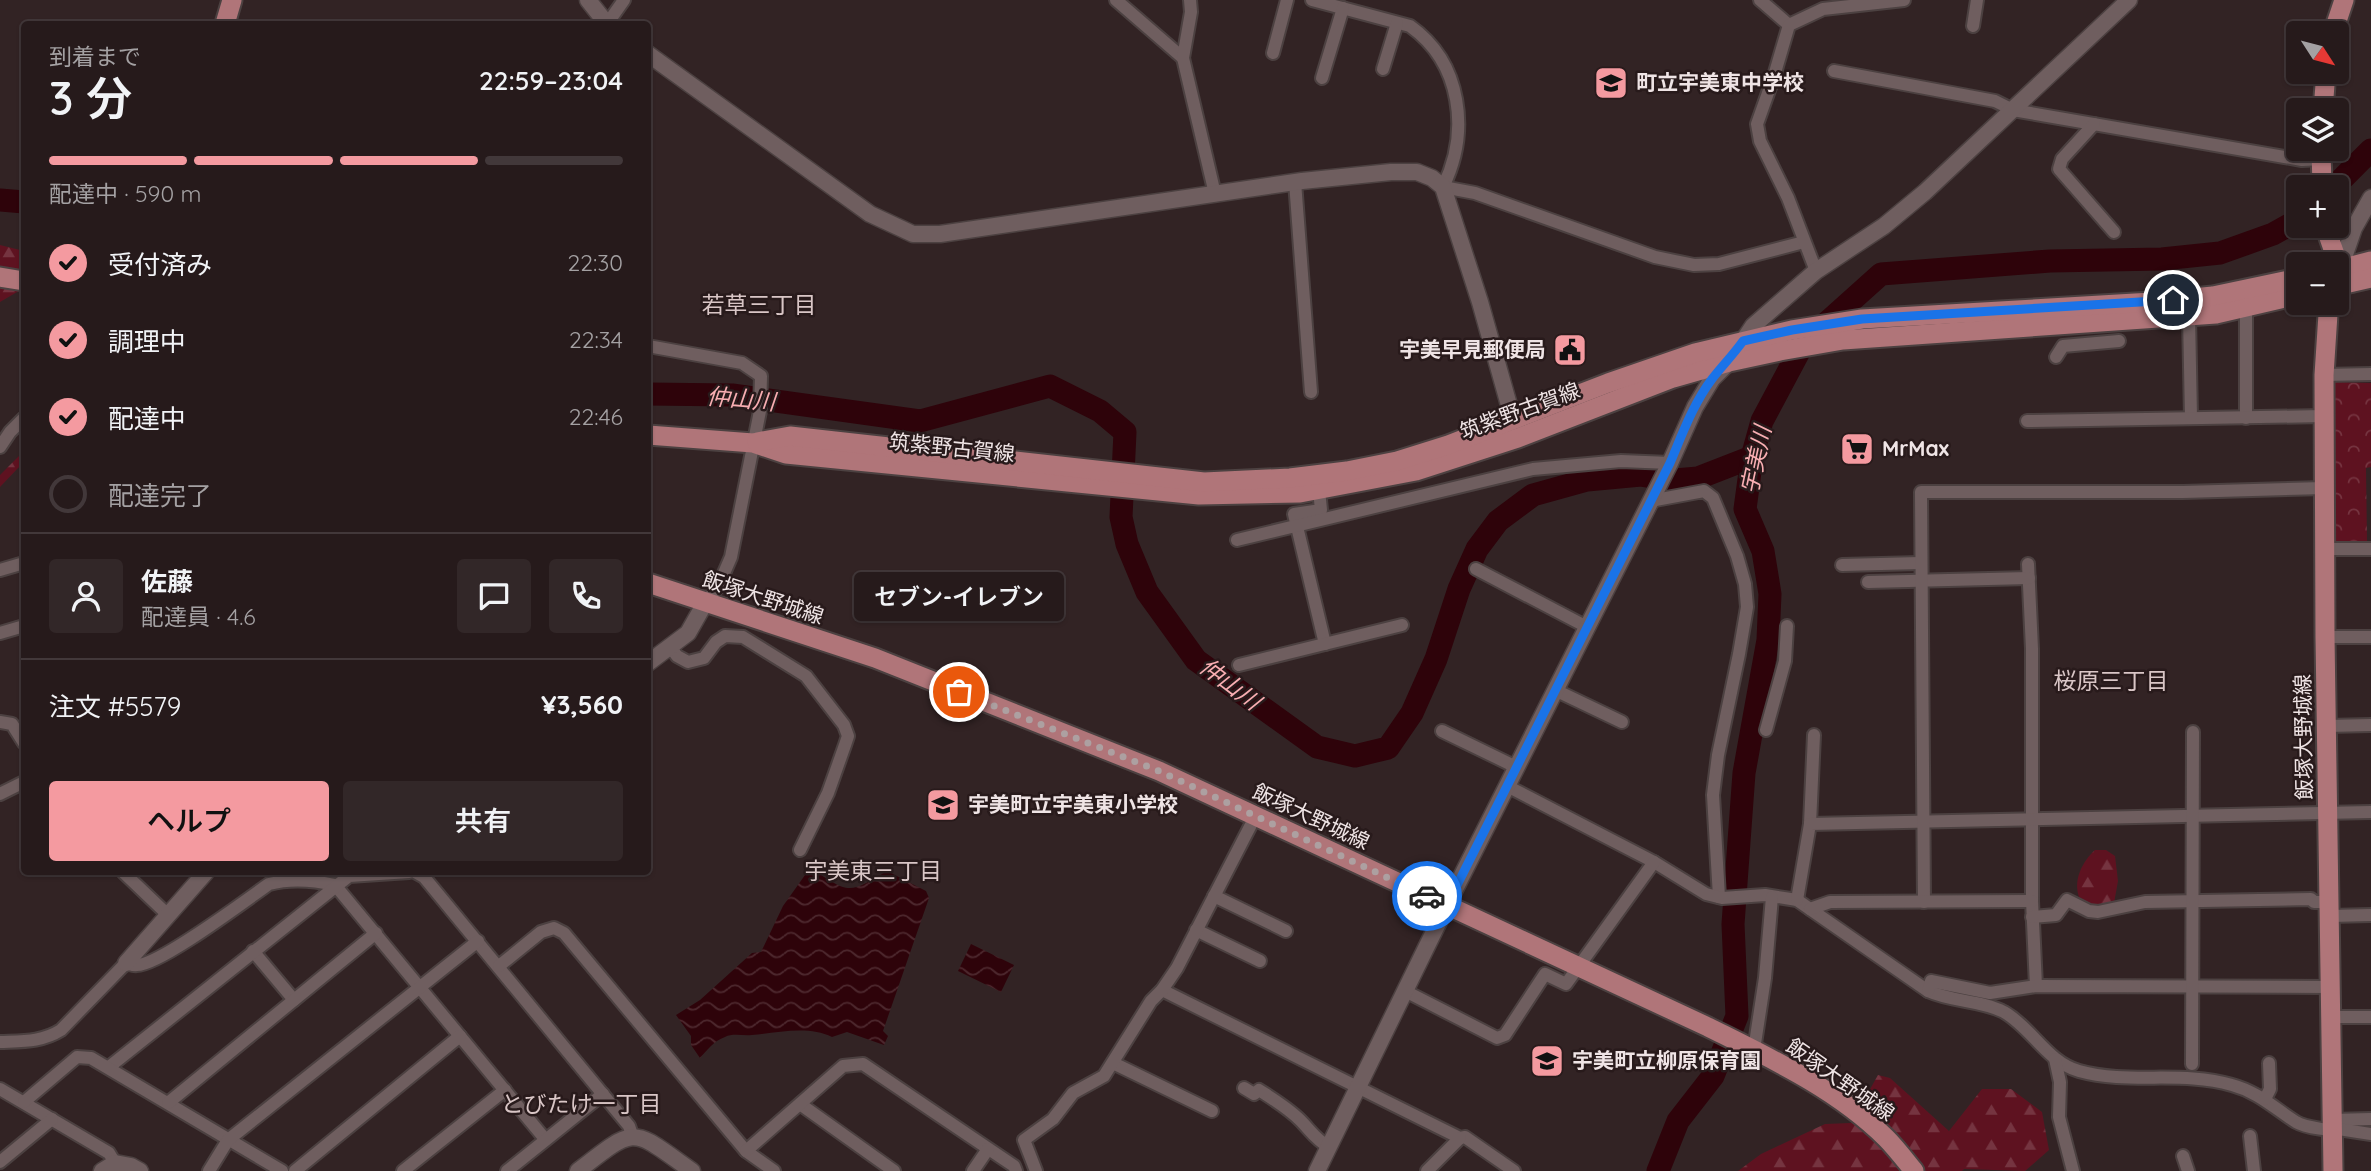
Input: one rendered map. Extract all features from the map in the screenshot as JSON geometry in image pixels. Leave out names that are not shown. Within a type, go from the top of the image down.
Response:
[{"type":"main road","points":[[226,21],[232,0]]},
{"type":"main road","points":[[2337,21],[2344,0]]},
{"type":"main road","points":[[2349,276],[2371,261]]},
{"type":"main road","points":[[0,277],[21,280]]},
{"type":"main road","points":[[2349,282],[2371,278]]},
{"type":"main road","name":"筑紫野古賀線","points":[[651,435],[753,443],[790,436],[1138,483],[1199,495],[1300,493],[1416,471],[1515,429],[1620,379],[1695,353],[1792,330],[1862,319],[2213,296],[2286,281]]},
{"type":"main road","name":"筑紫野古賀線","points":[[1138,483],[1290,478],[1397,461],[1515,429],[1728,362],[1843,340],[2216,314],[2286,298]]},
{"type":"main road","name":"飯塚大野城線","points":[[2328,315],[2324,375],[2324,488],[2333,1171]]},
{"type":"main road","name":"飯塚大野城線","points":[[651,584],[875,658],[1159,771],[1530,946],[1580,966],[1709,1027],[1793,1071],[1848,1107],[1885,1138],[1914,1171]]},
{"type":"street","points":[[588,0],[605,21]]},
{"type":"street","points":[[609,21],[624,0]]},
{"type":"street","points":[[1116,0],[1183,58]]},
{"type":"street","points":[[1190,0],[1191,12],[1183,44],[1183,58],[1215,194]]},
{"type":"street","points":[[1273,53],[1287,0]]},
{"type":"street","points":[[1312,0],[1410,26],[1423,36],[1442,60],[1454,86],[1460,118],[1453,167],[1443,187],[1480,302],[1515,429]]},
{"type":"street","points":[[1760,0],[1789,25]]},
{"type":"street","points":[[1816,271],[1788,198],[1760,141],[1757,124],[1789,25],[1823,9],[1904,0]]},
{"type":"street","points":[[1973,26],[1978,0]]},
{"type":"street","points":[[1317,1171],[1447,905],[1670,463],[1695,407],[1712,379],[1728,362],[1753,326],[1816,271],[1884,226],[1934,184],[2129,0]]},
{"type":"street","points":[[1322,78],[1343,9]]},
{"type":"street","points":[[1383,69],[1397,23]]},
{"type":"street","points":[[651,56],[870,214],[913,234],[940,234],[1295,181],[1417,172],[1432,178],[1443,187],[1475,193],[1655,257],[1694,265],[1719,264],[1804,243]]},
{"type":"street","points":[[1834,71],[1995,101],[2013,110],[2302,159],[2321,167]]},
{"type":"street","points":[[2094,124],[2062,159],[2059,169],[2114,232]]},
{"type":"street","points":[[1295,181],[1311,392]]},
{"type":"street","points":[[2347,252],[2354,228],[2371,198]]},
{"type":"street","points":[[2246,307],[2246,418]]},
{"type":"street","points":[[2189,316],[2190,418]]},
{"type":"street","points":[[2056,357],[2063,346],[2115,341],[2110,321]]},
{"type":"street","points":[[651,347],[742,363],[761,376],[760,411],[731,558],[718,587],[705,603],[688,633],[651,661]]},
{"type":"street","points":[[2324,375],[2371,374]]},
{"type":"street","points":[[2027,421],[2324,416]]},
{"type":"street","points":[[1,443],[21,421]]},
{"type":"street","points":[[1237,540],[1533,469],[1620,461],[1670,463]]},
{"type":"street","points":[[1924,902],[1921,492],[2183,492],[2324,488]]},
{"type":"street","points":[[1319,490],[1321,510],[1294,514],[1325,644]]},
{"type":"street","points":[[1651,498],[1704,491],[1713,498],[1737,556],[1745,584],[1747,607],[1742,654],[1718,755],[1713,795],[1721,898]]},
{"type":"street","points":[[2325,549],[2371,549]]},
{"type":"street","points":[[1842,565],[1920,563]]},
{"type":"street","points":[[0,570],[21,564]]},
{"type":"street","points":[[2028,564],[2032,649],[2030,818],[2036,986]]},
{"type":"street","points":[[1476,569],[1587,627]]},
{"type":"street","points":[[1868,582],[2029,578]]},
{"type":"street","points":[[1239,664],[1402,625]]},
{"type":"street","points":[[1766,730],[1785,661],[1787,626]]},
{"type":"street","points":[[0,633],[21,627]]},
{"type":"street","points":[[671,648],[677,656],[688,662],[704,658],[716,642],[725,636],[743,637],[806,676],[844,725],[848,736],[845,745],[828,793],[800,850]]},
{"type":"street","points":[[2325,637],[2371,637]]},
{"type":"street","points":[[1555,690],[1622,722]]},
{"type":"street","points":[[0,722],[12,724],[21,738]]},
{"type":"street","points":[[2327,726],[2371,726]]},
{"type":"street","points":[[1442,731],[1517,767]]},
{"type":"street","points":[[2192,1065],[2193,732]]},
{"type":"street","points":[[1797,900],[1810,824],[1814,735]]},
{"type":"street","points":[[0,794],[21,784]]},
{"type":"street","points":[[1507,786],[1654,862],[1706,894],[1721,898],[1768,896],[1797,900],[1928,990],[1939,996],[2004,1013],[2027,1030],[2055,1059],[2077,1071],[2110,1077],[2208,1078],[2249,1090],[2298,1123],[2371,1134]]},
{"type":"street","points":[[1810,824],[2371,812]]},
{"type":"street","points":[[1036,1171],[1024,1140],[1053,1119],[1073,1093],[1104,1076],[1152,1001],[1162,990],[1255,817]]},
{"type":"street","points":[[1405,991],[1497,1038],[1505,1035],[1545,975],[1566,984],[1654,862]]},
{"type":"street","points":[[130,875],[168,915]]},
{"type":"street","points":[[0,1042],[30,1041],[61,1030],[126,964],[203,875]]},
{"type":"street","points":[[109,1067],[335,885],[349,876],[364,875]]},
{"type":"street","points":[[420,875],[499,966],[629,1126],[632,1135]]},
{"type":"street","points":[[126,964],[138,966],[150,962],[187,941],[269,884],[303,880],[335,885],[545,1139]]},
{"type":"street","points":[[1214,896],[1286,931]]},
{"type":"street","points":[[1749,1048],[1765,978],[1768,896]]},
{"type":"street","points":[[2032,917],[2056,915],[2067,900],[2089,911],[2098,912],[2145,902],[2311,899],[2330,909],[2371,915]]},
{"type":"street","points":[[1810,909],[1830,902],[2032,901]]},
{"type":"street","points":[[499,966],[541,932],[554,928],[564,933],[746,1152],[774,1171]]},
{"type":"street","points":[[1196,930],[1260,961]]},
{"type":"street","points":[[168,1103],[376,933]]},
{"type":"street","points":[[209,1171],[228,1140],[478,941]]},
{"type":"street","points":[[253,951],[294,1000]]},
{"type":"street","points":[[1928,990],[1931,981],[1990,993],[2036,986],[2331,987]]},
{"type":"street","points":[[1162,990],[1460,1138],[1465,1137],[1514,1171]]},
{"type":"street","points":[[2331,1017],[2371,1017]]},
{"type":"street","points":[[295,1171],[460,1036]]},
{"type":"street","points":[[24,1102],[77,1057],[91,1058],[282,1171]]},
{"type":"street","points":[[2055,1059],[2060,1082],[2059,1117],[2073,1171]]},
{"type":"street","points":[[1113,1063],[1212,1111]]},
{"type":"street","points":[[2265,1099],[2270,1089],[2269,1063]]},
{"type":"street","points":[[746,1152],[843,1066],[863,1064],[1013,1166],[1016,1171]]},
{"type":"street","points":[[0,1088],[109,1153],[108,1167],[131,1166],[141,1171]]},
{"type":"street","points":[[1244,1088],[1254,1094],[1259,1090],[1287,1109],[1318,1141],[1329,1147]]},
{"type":"street","points":[[403,1171],[505,1090]]},
{"type":"street","points":[[507,1171],[603,1094]]},
{"type":"street","points":[[800,1104],[894,1171]]},
{"type":"street","points":[[0,1162],[52,1119]]},
{"type":"street","points":[[2332,1126],[2371,1119]]},
{"type":"street","points":[[578,1171],[621,1138],[632,1135],[647,1139],[692,1171]]},
{"type":"street","points":[[2250,1136],[2254,1171]]},
{"type":"street","points":[[1427,1171],[1460,1138]]},
{"type":"street","points":[[973,1171],[988,1149]]},
{"type":"street","points":[[2183,1156],[2188,1171]]},
{"type":"green space","points":[[0,245],[21,250],[21,290],[0,302]]},
{"type":"green space","points":[[2331,382],[2371,383],[2371,467],[2366,468],[2367,542],[2333,542]]},
{"type":"green space","points":[[21,454],[21,466],[0,487],[0,475]]},
{"type":"green space","points":[[2095,850],[2106,850],[2115,856],[2118,881],[2114,903],[2098,908],[2079,897],[2077,891],[2080,872]]},
{"type":"green space","points":[[1878,1075],[1890,1078],[1949,1131],[1982,1089],[2011,1089],[2042,1112],[2049,1150],[2025,1171],[1738,1171],[1761,1154],[1825,1124],[1851,1123]]},
{"type":"water","points":[[810,868],[832,882],[848,888],[863,884],[887,871],[926,891],[929,898],[883,1031],[888,1036],[884,1045],[847,1032],[832,1037],[813,1031],[734,1035],[714,1043],[700,1058],[691,1045],[691,1036],[676,1015],[700,1000],[752,953],[761,952],[783,906]]},
{"type":"water","points":[[971,944],[1014,965],[1001,992],[958,971]]},
{"type":"waterway","name":"宇美川","points":[[2346,175],[2371,150]]},
{"type":"waterway","name":"仲山川","points":[[0,200],[21,202]]},
{"type":"waterway","name":"宇美川","points":[[1658,1171],[1678,1121],[1713,1076],[1737,1016],[1733,924],[1744,773],[1768,640],[1770,594],[1763,551],[1745,509],[1752,457],[1762,421],[1803,344],[1881,274],[2050,261],[2162,259],[2220,253],[2286,227]]},
{"type":"waterway","name":"仲山川","points":[[651,394],[732,395],[920,421],[1050,386],[1100,411],[1125,432],[1121,517],[1127,544],[1147,592],[1196,660],[1317,747],[1355,756],[1388,748],[1412,713],[1436,659],[1459,589],[1477,549],[1498,521],[1533,495],[1587,480],[1641,475],[1675,480],[1698,478],[1752,457]]},
{"type":"way so far","points":[[959,692],[1159,771],[1427,896]]},
{"type":"place","name":"町立宇美東中学校","points":[[1611,83]]},
{"type":"place","name":"宇美早見郵便局","points":[[1570,350]]},
{"type":"place","name":"MrMax","points":[[1857,449]]},
{"type":"place","name":"セブン-イレブン","points":[[959,692]]},
{"type":"place","name":"宇美町立宇美東小学校","points":[[943,805]]},
{"type":"place","name":"宇美町立柳原保育園","points":[[1547,1061]]},
{"type":"district","name":"若草三丁目","points":[[759,305]]},
{"type":"district","name":"桜原三丁目","points":[[2111,681]]},
{"type":"district","name":"宇美東三丁目","points":[[873,871]]},
{"type":"district","name":"とびたけ一丁目","points":[[581,1104]]},
{"type":"route","points":[[1427,896],[1447,905],[1670,463],[1695,407],[1712,379],[1743,341],[1862,319],[2173,300]]}]
